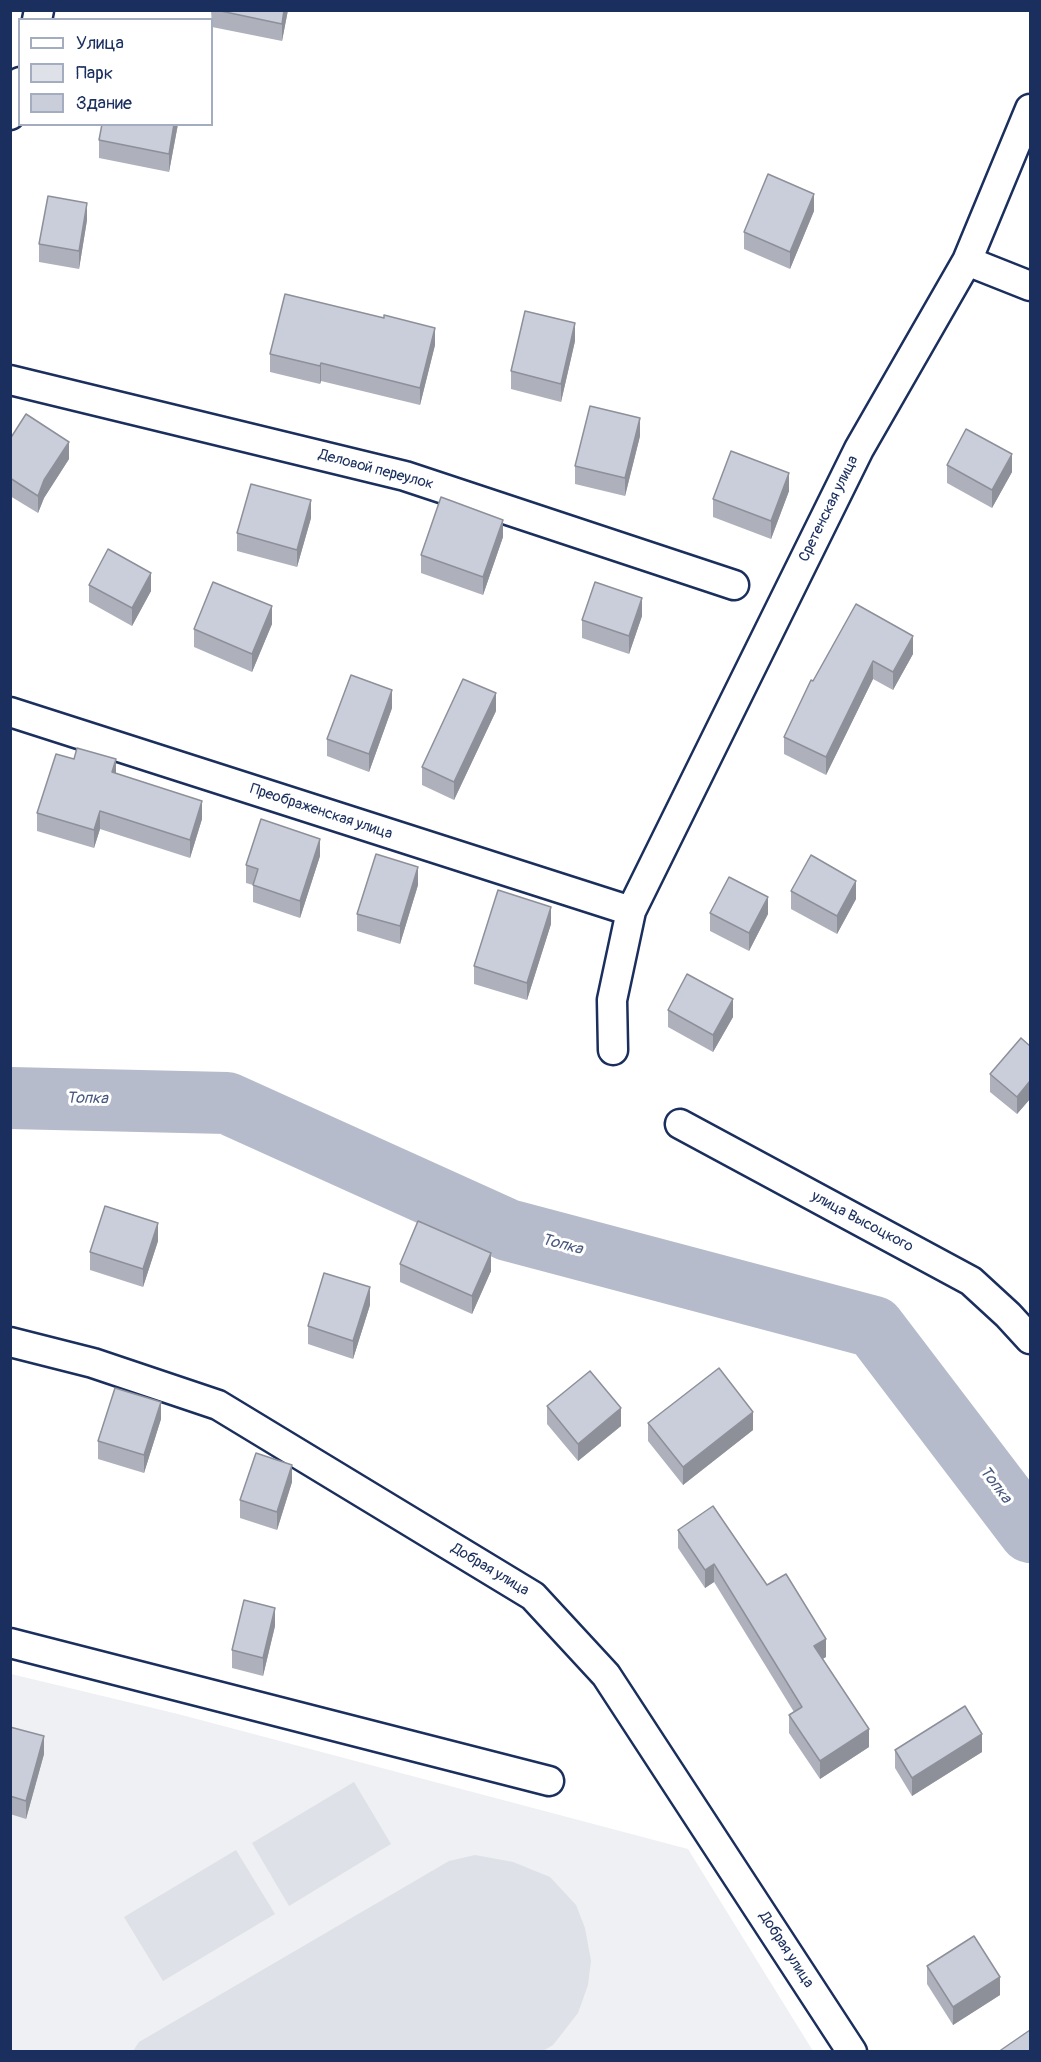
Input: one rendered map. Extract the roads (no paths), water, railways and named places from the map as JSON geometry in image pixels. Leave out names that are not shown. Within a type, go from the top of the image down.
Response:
[{"type":"street","points":[[10,115],[18,89]]},
{"type":"street","name":"Сретенская улица","points":[[614,1050],[612,1000],[631,911],[859,449],[967,261],[1030,109]]},
{"type":"street","points":[[967,261],[1030,286]]},
{"type":"street","name":"Деловой переулок","points":[[10,380],[405,476],[734,585]]},
{"type":"street","name":"Преображенская улица","points":[[10,712],[631,911]]},
{"type":"street","name":"улица Высоцкого","points":[[680,1124],[971,1281],[1030,1339]]},
{"type":"street","name":"Добрая улица","points":[[10,1342],[93,1363],[218,1405],[532,1596],[606,1675],[852,2052]]},
{"type":"street","points":[[10,1643],[549,1781]]},
{"type":"waterway","name":"Топка","points":[[10,1098],[227,1103],[508,1230],[874,1327],[1030,1532]]}]
